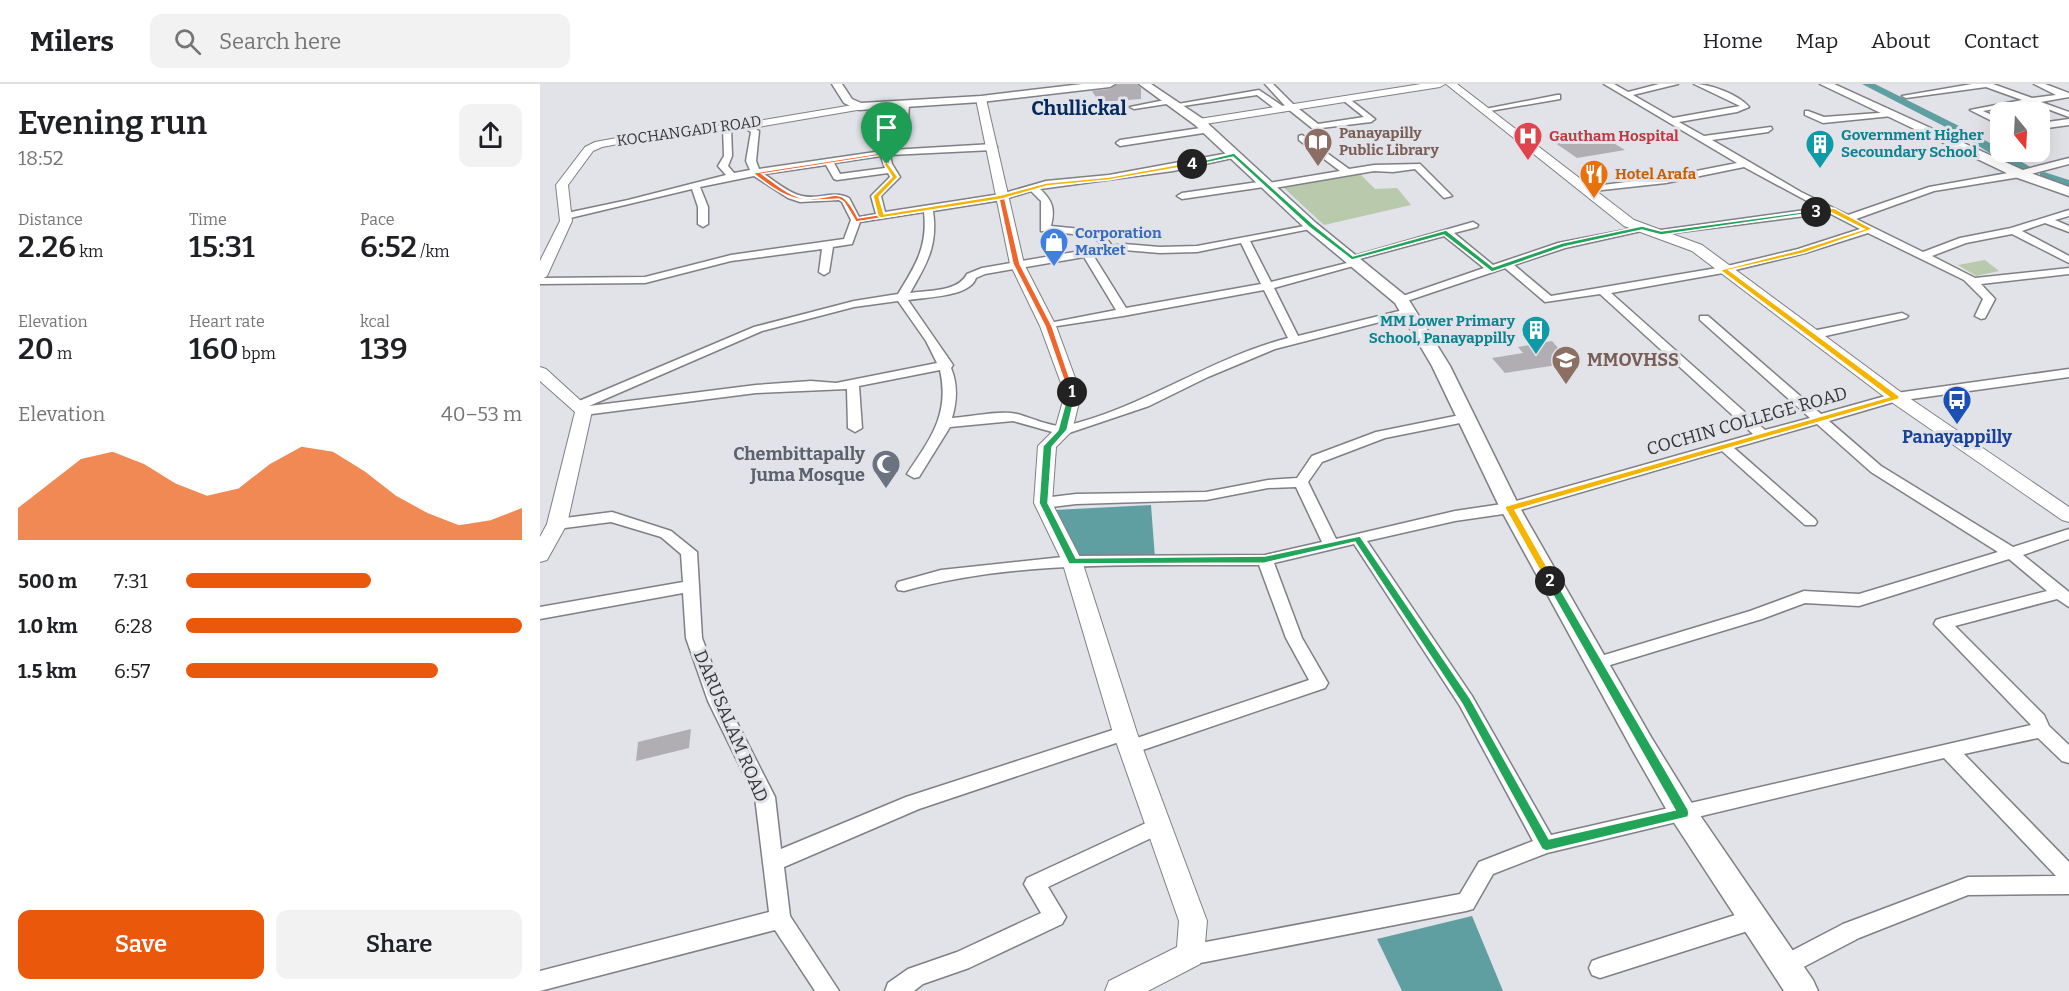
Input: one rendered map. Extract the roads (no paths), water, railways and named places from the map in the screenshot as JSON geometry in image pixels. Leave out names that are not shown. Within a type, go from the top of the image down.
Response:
[{"type":"main road","points":[[837,84],[848,101],[858,107],[981,99],[1110,84]]},
{"type":"main road","points":[[1144,84],[1203,126],[1311,226],[1355,260],[1404,306],[1441,366],[1510,508],[1683,813],[1802,991]]},
{"type":"main road","points":[[1825,84],[2020,174],[2069,192]]},
{"type":"street","points":[[1269,84],[1286,108]]},
{"type":"street","points":[[1120,143],[1286,108],[1440,84]]},
{"type":"street","points":[[1451,84],[1629,223],[1697,248],[1896,397],[2069,516]]},
{"type":"street","points":[[1608,84],[1674,120],[1744,164],[1798,194],[1925,255],[1972,282],[1989,299],[1981,316]]},
{"type":"street","points":[[1627,95],[1643,89],[1674,84]]},
{"type":"street","points":[[1674,120],[1745,107],[1741,103],[1698,84]]},
{"type":"street","points":[[1906,96],[1987,84],[2069,115]]},
{"type":"street","points":[[2038,84],[2067,96]]},
{"type":"street","points":[[1134,107],[1258,92],[1316,127],[1371,119],[1347,99]]},
{"type":"street","points":[[2024,102],[2067,96]]},
{"type":"street","points":[[1484,110],[1557,97]]},
{"type":"street","points":[[981,99],[1017,264],[1048,326],[1073,394],[1063,430]]},
{"type":"street","points":[[881,216],[876,196],[895,177],[885,153],[904,120],[905,105]]},
{"type":"street","name":"KOCHANGADI ROAD","points":[[540,278],[566,221],[562,185],[589,149],[599,144],[630,138],[746,126],[858,107]]},
{"type":"street","points":[[1990,107],[1974,110],[1990,117]]},
{"type":"street","points":[[1808,113],[1823,120],[1892,114]]},
{"type":"street","points":[[2050,125],[2069,122]]},
{"type":"street","points":[[540,278],[645,280],[731,258],[848,242],[856,220],[846,200],[840,197],[803,200],[790,196],[756,173],[751,161],[755,131],[746,126]]},
{"type":"street","points":[[727,128],[728,156],[723,165],[732,176]]},
{"type":"street","points":[[1703,138],[1768,129]]},
{"type":"street","points":[[1302,138],[1348,173]]},
{"type":"street","points":[[566,216],[732,176],[885,153],[993,147]]},
{"type":"street","points":[[856,220],[1002,197],[1046,184],[1109,178],[1234,155]]},
{"type":"street","points":[[828,161],[837,177],[891,170]]},
{"type":"street","points":[[1849,218],[1932,189],[2020,174],[2069,161]]},
{"type":"street","points":[[1587,190],[1666,180],[1744,164]]},
{"type":"street","points":[[1182,196],[1374,168],[1393,169],[1417,166],[1447,196]]},
{"type":"street","points":[[695,186],[703,207],[703,224]]},
{"type":"street","points":[[1033,188],[1046,200],[1049,208],[1045,229],[1097,233],[1109,249]]},
{"type":"street","points":[[901,298],[921,265],[931,234],[928,208]]},
{"type":"street","points":[[1661,233],[1831,210]]},
{"type":"street","points":[[1925,255],[1964,240],[2013,231],[2069,213]]},
{"type":"street","points":[[2045,220],[2069,229]]},
{"type":"street","points":[[1048,326],[1267,286],[1473,225]]},
{"type":"street","points":[[581,409],[758,329],[854,304],[960,289],[969,284],[971,276],[982,271],[1124,247],[1177,250],[1311,226]]},
{"type":"street","points":[[1190,955],[1193,921],[1128,740],[1072,561],[1044,503],[1047,446],[1063,430],[1144,403],[1204,374],[1271,346],[1404,306],[1492,270],[1562,245],[1642,228]]},
{"type":"street","points":[[1508,265],[1550,300],[1724,270],[1801,251],[1869,229]]},
{"type":"street","points":[[2013,231],[2069,260]]},
{"type":"street","points":[[1446,232],[1492,270]]},
{"type":"street","points":[[1244,239],[1294,339]]},
{"type":"street","points":[[824,272],[828,244]]},
{"type":"street","points":[[1086,252],[1124,313]]},
{"type":"street","points":[[1972,282],[2069,271]]},
{"type":"street","points":[[1602,290],[1762,435]]},
{"type":"street","points":[[901,298],[947,365],[952,395],[945,423],[914,474]]},
{"type":"street","points":[[1812,335],[1902,316]]},
{"type":"street","points":[[1704,318],[1876,469],[2011,553],[2064,597]]},
{"type":"street","points":[[540,372],[581,409],[756,388],[853,384],[947,365]]},
{"type":"street","name":"COCHIN COLLEGE ROAD","points":[[904,586],[941,575],[1072,561],[1265,560],[1455,516],[1510,508],[1896,397],[2069,373]]},
{"type":"street","points":[[853,384],[855,428]]},
{"type":"street","points":[[540,555],[557,524],[581,409]]},
{"type":"street","points":[[945,423],[1013,417],[1063,430]]},
{"type":"street","points":[[1044,503],[1076,499],[1206,496],[1268,484],[1300,482],[1317,459],[1381,435],[1465,418]]},
{"type":"street","points":[[1725,447],[1810,522]]},
{"type":"street","points":[[1300,482],[1331,544]]},
{"type":"street","name":"DARUSALAM ROAD","points":[[557,524],[612,517],[666,534],[689,552],[694,638],[717,701],[765,797],[780,919],[828,991]]},
{"type":"street","points":[[1597,663],[1756,615],[1804,597],[1859,600],[1933,579],[2069,534]]},
{"type":"street","points":[[1357,538],[1466,701],[1546,845]]},
{"type":"street","points":[[773,862],[913,804],[1319,683],[1294,638],[1265,560]]},
{"type":"street","points":[[540,613],[691,586]]},
{"type":"street","points":[[2064,597],[1942,624],[2038,720],[2041,730],[2069,756]]},
{"type":"street","points":[[1119,991],[1190,955],[1466,902],[1486,868],[1546,845],[2041,730]]},
{"type":"street","points":[[1948,750],[2054,858],[2069,877]]},
{"type":"street","points":[[896,991],[916,976],[961,961],[1055,917],[1034,884],[1159,825]]},
{"type":"street","points":[[1786,965],[1851,931],[1968,886],[2069,885]]},
{"type":"street","points":[[540,982],[573,982],[780,919]]},
{"type":"street","points":[[1600,968],[1754,919]]},
{"type":"water","points":[[1151,505],[1155,558],[1077,559],[1055,510]]},
{"type":"water","points":[[1472,916],[1503,991],[1402,991],[1377,939]]},
{"type":"waterway","points":[[1867,84],[1967,134],[2011,162],[2026,168]]},
{"type":"waterway","points":[[2044,176],[2069,184]]},
{"type":"place","name":"Gautham Hospital","points":[[1528,162]]},
{"type":"place","name":"Panayapilly Public Library","points":[[1318,168]]},
{"type":"place","name":"Government Higher Secoundary School","points":[[1820,170]]},
{"type":"place","name":"Hotel Arafa","points":[[1594,200]]},
{"type":"place","name":"Corporation Market","points":[[1054,268]]},
{"type":"place","name":"MM Lower Primary School, Panayappilly","points":[[1536,356]]},
{"type":"place","name":"MMOVHSS","points":[[1566,386]]},
{"type":"place","name":"Panayappilly","points":[[1957,426]]},
{"type":"place","name":"Chembittapally Juma Mosque","points":[[886,490]]},
{"type":"district","name":"Chullickal","points":[[1079,108]]}]
